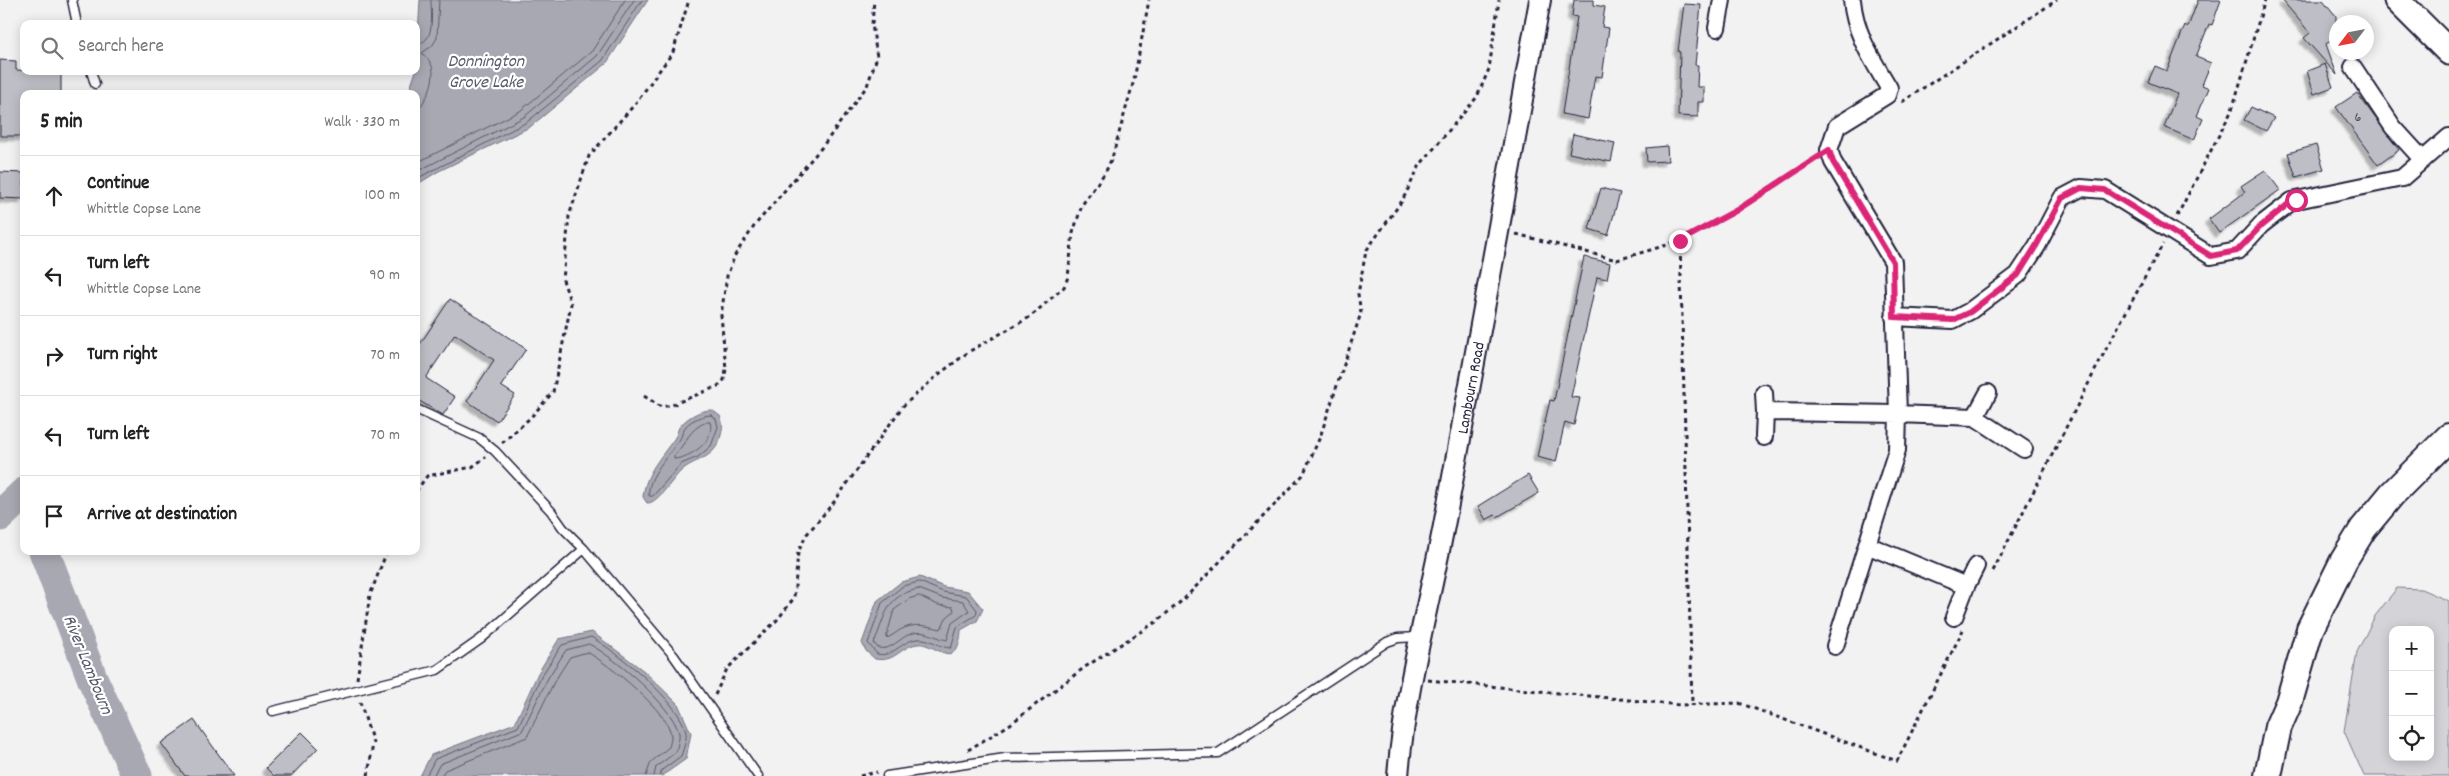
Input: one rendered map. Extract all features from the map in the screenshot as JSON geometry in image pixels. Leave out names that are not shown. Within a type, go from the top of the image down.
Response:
[{"type":"highway","points":[[2268,776],[2278,727],[2289,702],[2310,629],[2344,560],[2363,529],[2392,494],[2449,438]]},
{"type":"highway","points":[[2284,776],[2285,754],[2290,733],[2289,702]]},
{"type":"main road","points":[[2397,0],[2449,52]]},
{"type":"street","name":"Lambourn Road","points":[[1398,776],[1400,740],[1411,678],[1442,536],[1540,0]]},
{"type":"street","points":[[1717,28],[1722,0]]},
{"type":"street","points":[[1835,646],[1897,450],[1898,414],[1893,262],[1833,162],[1829,150],[1837,126],[1887,95],[1889,88],[1861,40],[1854,18],[1852,0]]},
{"type":"street","points":[[2353,67],[2393,127],[2423,160]]},
{"type":"street","points":[[1894,317],[1953,320],[1970,312],[2018,275],[2062,198],[2081,188],[2105,190],[2211,256],[2237,251],[2261,226],[2292,201],[2402,178],[2449,137]]},
{"type":"street","points":[[1975,417],[1988,392]]},
{"type":"street","points":[[1764,393],[1764,437]]},
{"type":"street","points":[[1765,412],[1975,417],[2024,448]]},
{"type":"street","points":[[1867,545],[1966,586]]},
{"type":"street","points":[[1954,617],[1976,566]]},
{"type":"lane","points":[[72,0],[76,20]]},
{"type":"lane","points":[[92,75],[95,84]]},
{"type":"lane","points":[[420,411],[480,438],[495,451],[584,549],[674,656],[758,776]]},
{"type":"lane","points":[[273,710],[437,670],[481,639],[584,549]]},
{"type":"lane","points":[[887,773],[1005,758],[1218,753],[1387,642],[1398,638],[1419,637]]},
{"type":"path","points":[[420,485],[426,476],[472,467],[495,451],[530,418],[553,392],[571,304],[563,280],[569,216],[589,156],[635,104],[672,52],[689,0]]},
{"type":"path","points":[[644,396],[661,407],[672,405],[718,386],[724,380],[726,369],[721,315],[727,276],[735,255],[755,225],[822,147],[867,86],[874,71],[877,57],[872,24],[874,0]]},
{"type":"path","points":[[720,702],[715,695],[727,669],[778,619],[794,598],[798,552],[807,534],[834,502],[903,406],[939,374],[970,351],[1030,317],[1064,287],[1068,277],[1073,233],[1082,205],[1106,171],[1112,158],[1134,80],[1149,0]]},
{"type":"path","points":[[960,753],[1009,725],[1085,668],[1156,622],[1184,599],[1303,475],[1320,437],[1361,313],[1358,294],[1366,252],[1402,201],[1420,165],[1477,98],[1489,69],[1499,0]]},
{"type":"path","points":[[1894,107],[2057,0]]},
{"type":"path","points":[[1498,229],[1617,260],[1680,241],[1737,210],[1829,150]]},
{"type":"path","points":[[1411,678],[1680,705],[1692,703],[1680,241]]},
{"type":"path","points":[[368,776],[373,743],[356,689],[370,595],[385,555]]},
{"type":"path","points":[[860,776],[887,773]]},
{"type":"shaded area","points":[[2397,588],[2421,589],[2449,601],[2449,776],[2364,776],[2344,731],[2357,652],[2375,616]]},
{"type":"water","name":"Donnington Grove Lake","points":[[420,0],[648,0],[606,64],[530,127],[439,171],[420,183],[420,90],[409,90],[415,75],[420,75]]},
{"type":"water","points":[[712,410],[720,416],[722,421],[721,435],[714,450],[704,458],[686,467],[660,496],[647,503],[643,497],[650,473],[675,437],[680,426],[695,414]]},
{"type":"water","points":[[920,577],[944,587],[968,591],[983,609],[977,621],[961,630],[957,648],[950,654],[927,645],[918,644],[912,645],[888,659],[875,659],[866,651],[862,643],[877,601],[901,582]]},
{"type":"water","points":[[592,632],[644,671],[678,704],[691,733],[686,759],[662,776],[420,776],[431,755],[515,723],[538,673],[559,639]]},
{"type":"building","points":[[1574,0],[1594,0],[1594,5],[1605,7],[1602,27],[1609,28],[1602,77],[1595,76],[1588,119],[1562,114],[1577,17],[1572,16]]},
{"type":"building","points":[[2198,0],[2221,0],[2212,25],[2209,24],[2196,57],[2211,63],[2202,85],[2209,88],[2197,116],[2203,119],[2194,140],[2164,127],[2177,94],[2148,82],[2155,66],[2167,71],[2185,25],[2188,27]]},
{"type":"building","points":[[2282,0],[2323,0],[2335,15],[2329,15],[2329,41],[2326,44],[2329,60],[2332,60],[2337,75],[2304,38],[2310,33]]},
{"type":"building","points":[[1684,4],[1701,5],[1695,65],[1698,65],[1697,87],[1704,87],[1704,102],[1698,102],[1698,117],[1678,116],[1680,52],[1678,52]]},
{"type":"building","points":[[0,60],[16,61],[16,70],[20,70],[20,75],[61,75],[61,90],[20,90],[20,136],[0,136]]},
{"type":"building","points":[[2325,64],[2333,87],[2314,94],[2307,71]]},
{"type":"building","points":[[2357,93],[2399,150],[2378,165],[2336,107]]},
{"type":"building","points":[[2251,107],[2274,118],[2266,131],[2244,120]]},
{"type":"building","points":[[1573,134],[1615,143],[1611,162],[1569,153]]},
{"type":"building","points":[[2316,145],[2324,169],[2296,177],[2288,153]]},
{"type":"building","points":[[1667,146],[1668,161],[1647,162],[1646,148]]},
{"type":"building","points":[[2265,170],[2280,190],[2219,233],[2209,219],[2245,192],[2241,186]]},
{"type":"building","points":[[0,172],[20,173],[20,199],[0,198]]},
{"type":"building","points":[[1601,188],[1620,193],[1608,235],[1589,229]]},
{"type":"building","points":[[1584,257],[1610,263],[1607,279],[1597,277],[1571,397],[1580,398],[1574,425],[1565,422],[1556,462],[1537,457],[1550,400],[1554,401]]},
{"type":"building","points":[[450,299],[526,349],[501,386],[515,395],[497,421],[467,401],[494,360],[455,334],[426,378],[455,397],[443,415],[420,401],[420,344]]},
{"type":"building","points":[[1528,475],[1539,493],[1497,517],[1495,515],[1486,520],[1478,506]]},
{"type":"building","points":[[194,720],[234,776],[185,776],[161,743]]},
{"type":"building","points":[[302,732],[318,748],[291,776],[274,776],[266,768]]},
{"type":"waterway","name":"River Lambourn","points":[[0,516],[20,497]]},
{"type":"waterway","name":"River Lambourn","points":[[46,555],[93,680],[137,776]]},
{"type":"route","points":[[1680,241],[1737,210],[1829,150],[1833,162],[1893,262],[1894,317],[1953,320],[1970,312],[2018,275],[2062,198],[2081,188],[2105,190],[2211,256],[2237,251],[2261,226],[2292,201],[2296,200]]}]
